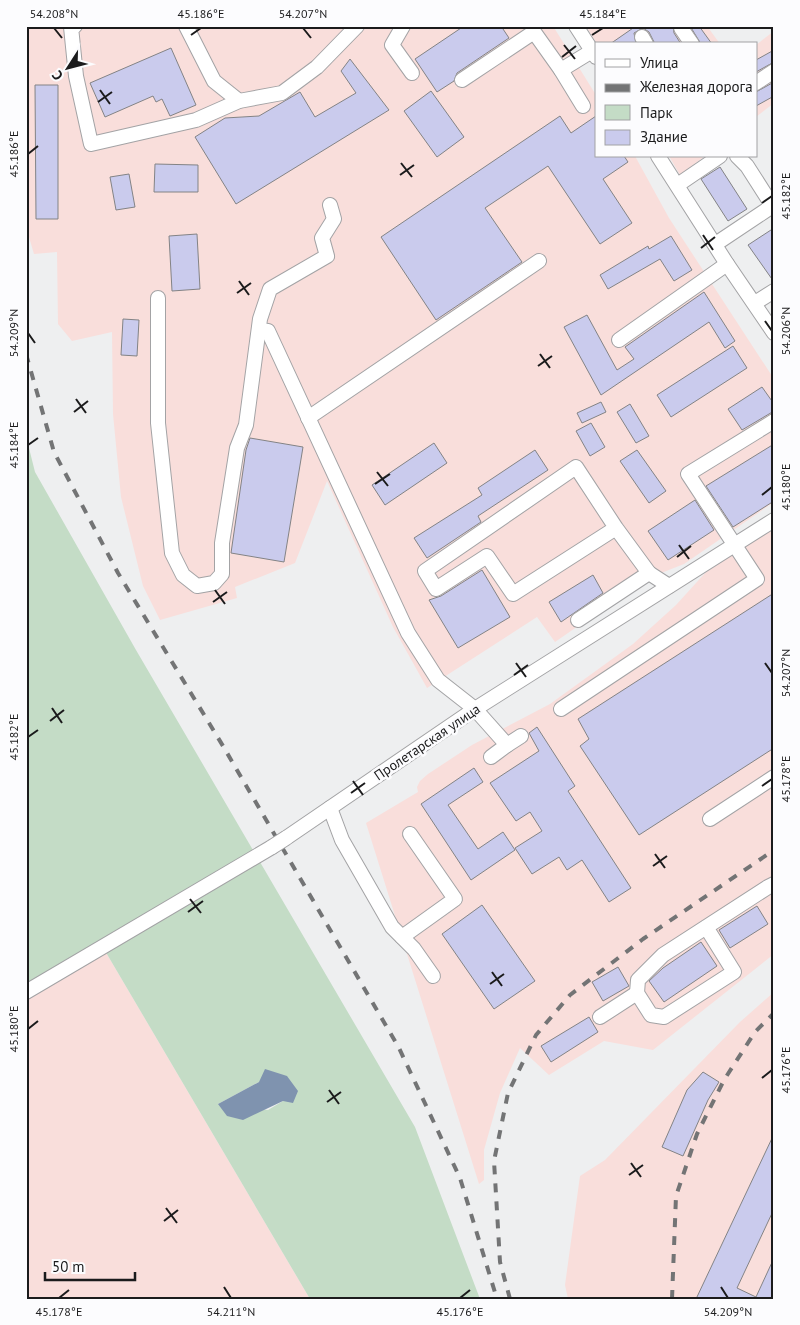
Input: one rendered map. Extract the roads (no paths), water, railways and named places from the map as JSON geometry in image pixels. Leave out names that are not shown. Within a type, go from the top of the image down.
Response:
[{"type":"street","points":[[75,26],[71,27],[76,76],[91,144],[196,120],[239,101],[282,93],[317,67],[357,26]]},
{"type":"street","points":[[186,26],[214,80],[239,101]]},
{"type":"street","points":[[403,26],[392,44],[412,73]]},
{"type":"street","points":[[561,70],[594,54],[576,26]]},
{"type":"street","points":[[681,28],[691,42]]},
{"type":"street","points":[[462,80],[534,32],[561,70],[583,106]]},
{"type":"street","points":[[758,82],[774,71]]},
{"type":"street","points":[[659,158],[774,333]]},
{"type":"street","points":[[679,184],[717,158]]},
{"type":"street","points":[[717,243],[771,207],[762,188],[739,158]]},
{"type":"street","points":[[158,298],[158,423],[172,553],[183,575],[197,586],[214,583],[222,574],[222,543],[236,448],[246,425],[260,319],[270,289],[327,256],[322,238],[334,219],[330,205]]},
{"type":"street","points":[[308,418],[539,260]]},
{"type":"street","points":[[619,340],[727,264]]},
{"type":"street","points":[[756,303],[774,291]]},
{"type":"street","points":[[259,330],[268,331],[408,633],[438,680],[475,709],[507,745]]},
{"type":"street","points":[[562,709],[757,579],[688,474],[774,421]]},
{"type":"street","points":[[616,528],[513,594],[487,556],[436,589],[425,571],[576,467],[616,528],[649,573],[669,586]]},
{"type":"street","name":"Пролетарская улица","points":[[26,992],[272,847],[475,709],[774,520]]},
{"type":"street","points":[[578,620],[649,573]]},
{"type":"street","points":[[490,757],[521,736]]},
{"type":"street","points":[[710,819],[774,777]]},
{"type":"street","points":[[330,808],[342,840],[392,927],[414,949],[433,976]]},
{"type":"street","points":[[402,937],[455,899],[410,834]]},
{"type":"street","points":[[706,927],[734,972],[664,1017],[652,1015],[637,993],[638,980],[663,955],[706,927],[774,884]]},
{"type":"street","points":[[600,1017],[637,993]]},
{"type":"water","points":[[265,1069],[287,1076],[298,1091],[293,1103],[283,1101],[243,1120],[227,1116],[218,1104],[259,1082]]},
{"type":"railway","points":[[26,354],[54,452],[118,573],[223,746],[399,1048],[460,1178],[497,1299]]},
{"type":"railway","points":[[510,1299],[500,1262],[494,1161],[508,1093],[536,1035],[570,995],[643,939],[774,850]]},
{"type":"railway","points":[[672,1299],[676,1196],[697,1134],[724,1080],[755,1032],[774,1013]]}]
